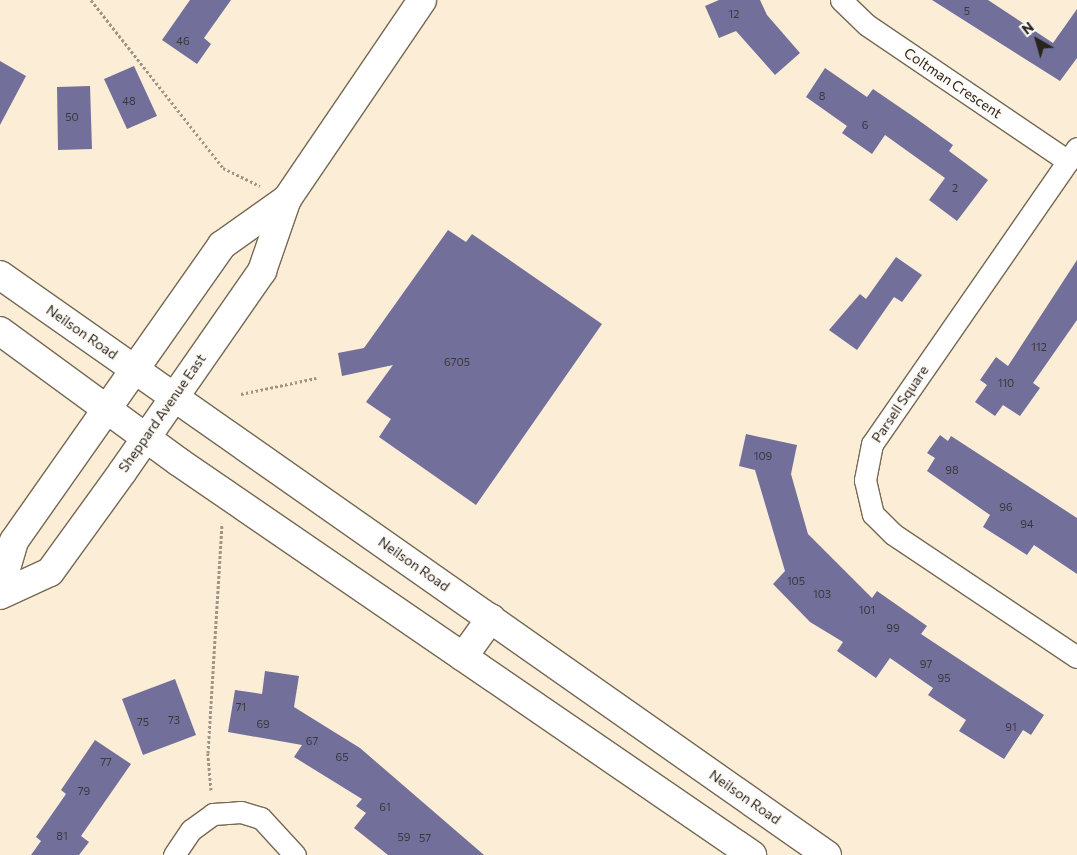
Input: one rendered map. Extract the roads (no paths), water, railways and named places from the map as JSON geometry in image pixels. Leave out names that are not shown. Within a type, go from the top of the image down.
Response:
[{"type":"main road","name":"Sheppard Avenue East","points":[[0,596],[50,572],[262,270],[287,199],[422,0]]},
{"type":"main road","name":"Sheppard Avenue East","points":[[0,589],[14,541],[104,408],[222,245],[287,199]]},
{"type":"main road","name":"Neilson Road","points":[[0,275],[174,395],[826,855]]},
{"type":"main road","points":[[0,331],[144,438],[752,855]]},
{"type":"main road","points":[[463,657],[491,618]]},
{"type":"street","name":"Coltman Crescent","points":[[841,0],[867,25],[1073,155]]},
{"type":"street","name":"Parsell Square","points":[[1073,155],[872,444],[865,490],[873,514],[893,534],[1077,657]]},
{"type":"street","points":[[174,855],[191,830],[213,814],[241,812],[261,818],[295,855]]}]
